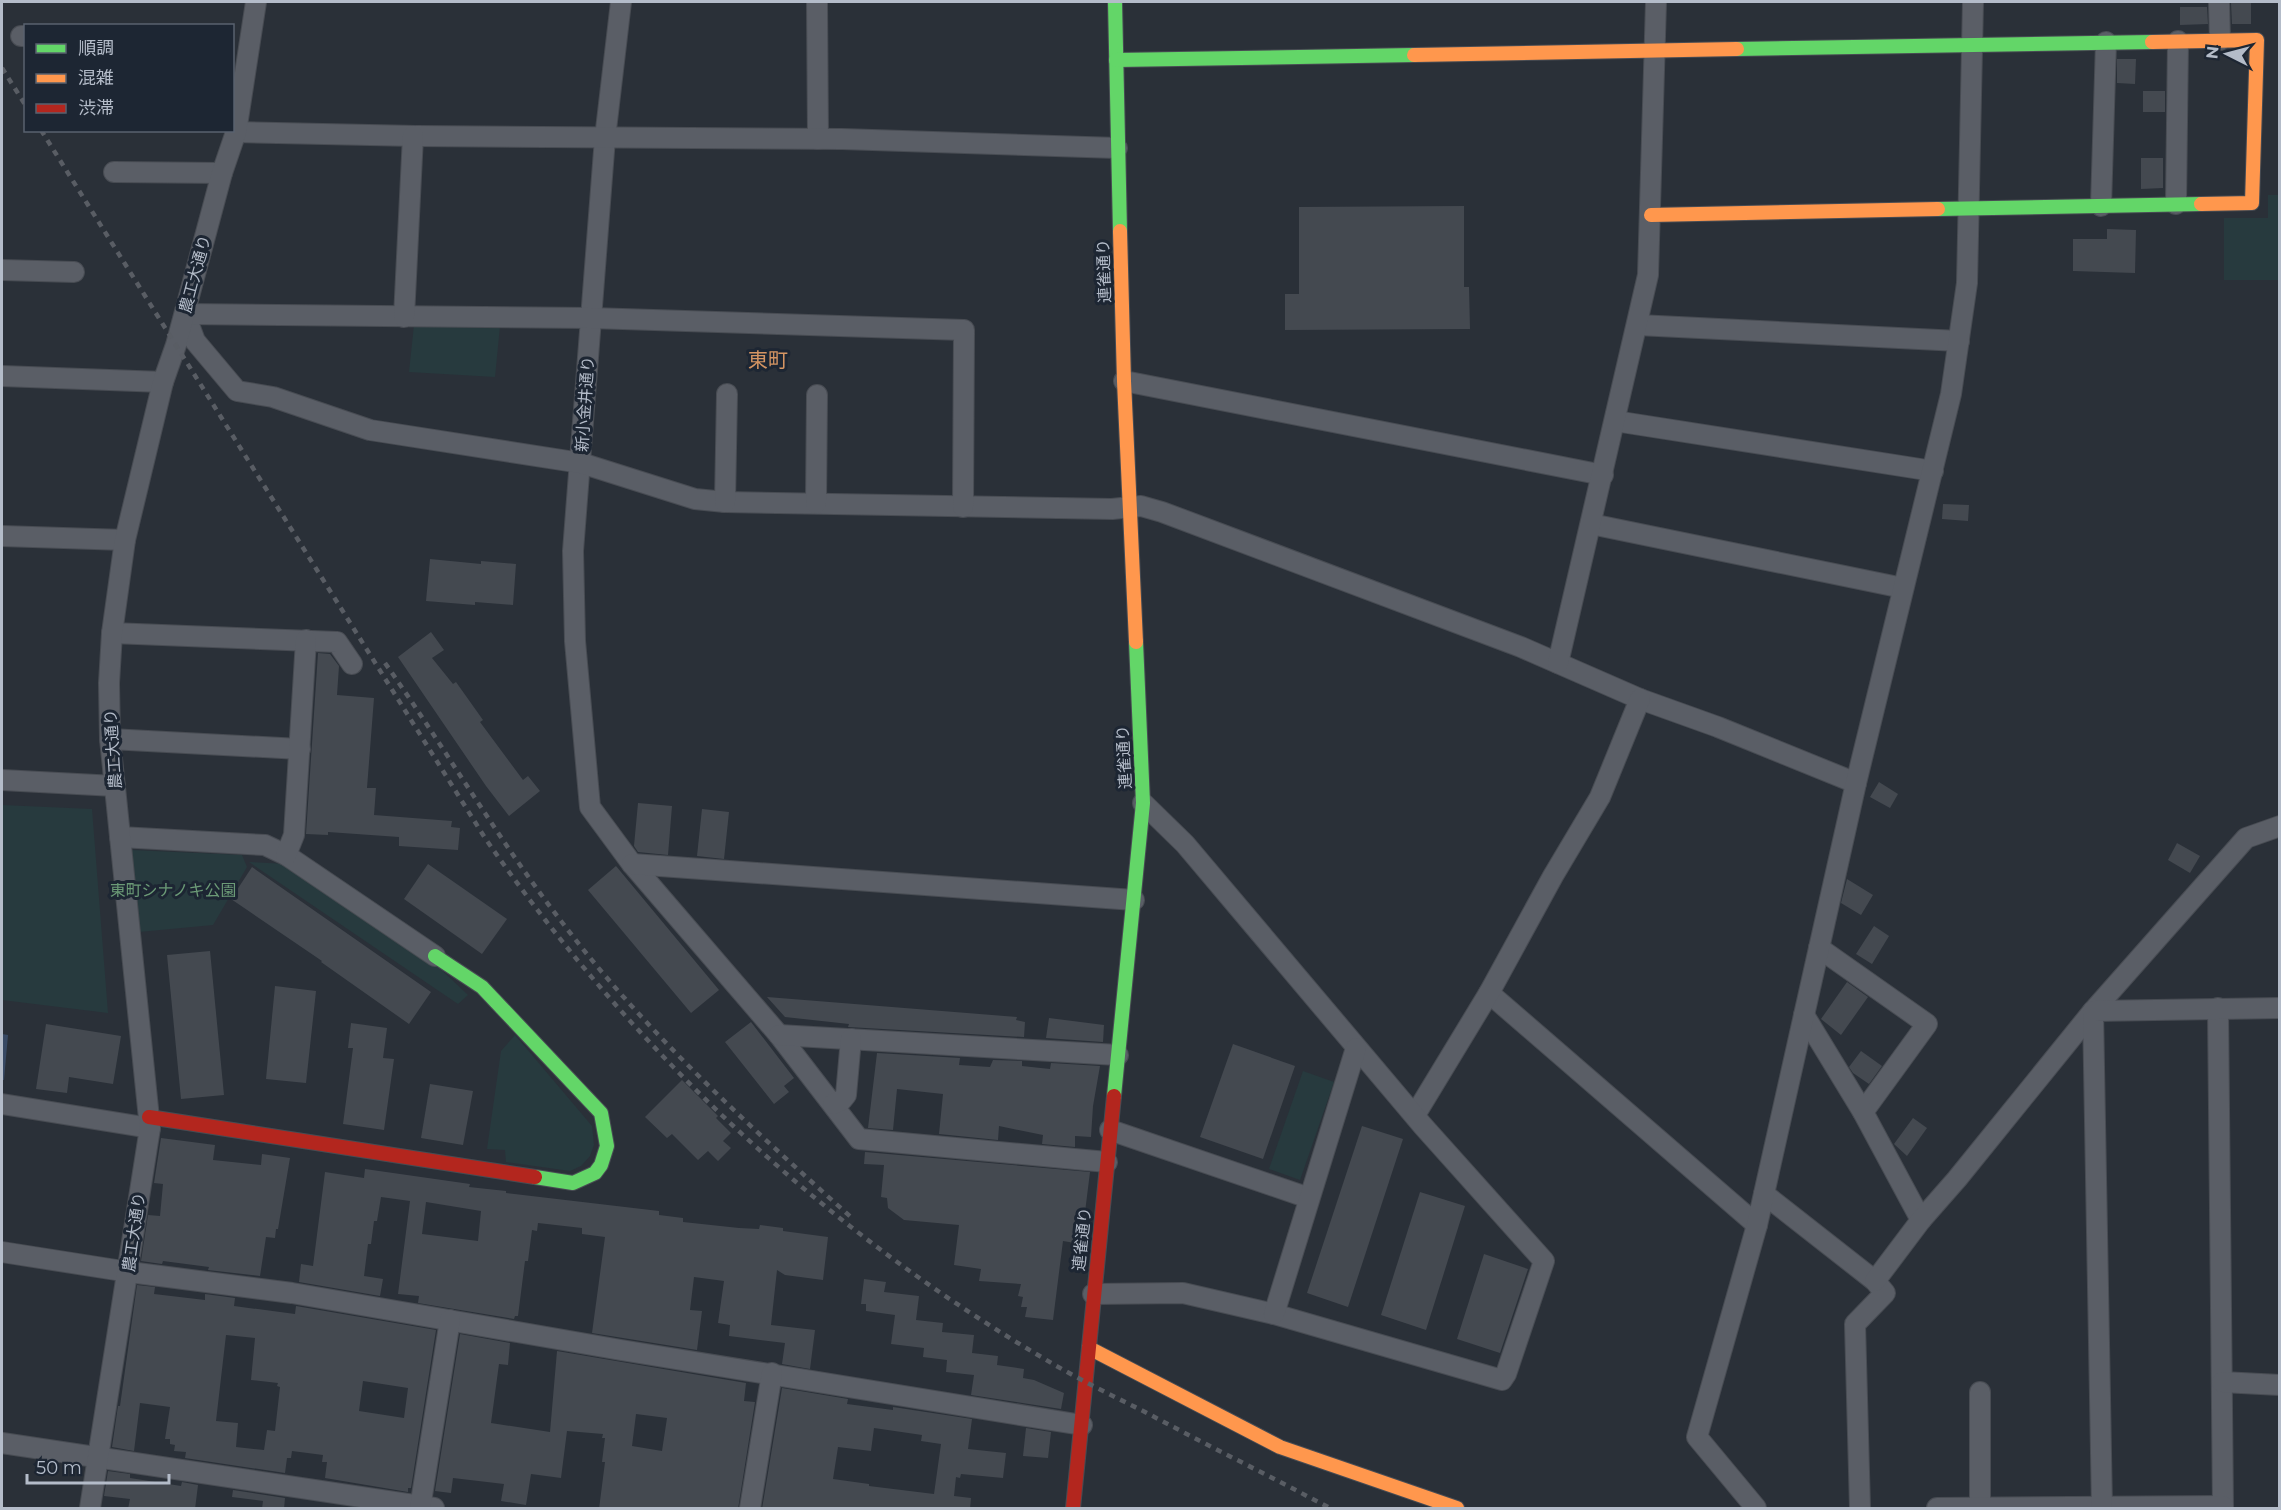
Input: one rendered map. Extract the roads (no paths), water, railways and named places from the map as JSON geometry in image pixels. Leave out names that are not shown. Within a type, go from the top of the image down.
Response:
[{"type":"street","name":"農工大通り","points":[[90,1509],[129,1272],[150,1122],[110,739],[112,633],[125,540],[162,382],[176,345],[222,173],[236,132],[241,44],[256,2]]},
{"type":"street","name":"新小金井通り","points":[[621,2],[604,138],[573,551],[573,596],[590,807],[632,864]]},
{"type":"street","points":[[817,2],[818,139]]},
{"type":"street","name":"連雀通り","points":[[1073,1509],[1143,803],[1128,508],[1115,2]]},
{"type":"street","points":[[1558,663],[1648,275],[1656,2]]},
{"type":"street","points":[[1756,1509],[1697,1437],[1757,1225],[1856,783],[1951,394],[1967,282],[1973,2]]},
{"type":"street","points":[[2218,2],[2220,40]]},
{"type":"street","points":[[1116,60],[2257,40],[2252,203],[1651,215]]},
{"type":"street","points":[[2176,204],[2178,41]]},
{"type":"street","points":[[2101,206],[2106,42]]},
{"type":"street","points":[[236,132],[412,136],[818,139],[1117,148]]},
{"type":"street","points":[[404,316],[412,136]]},
{"type":"street","points":[[114,172],[222,173]]},
{"type":"street","points":[[2,270],[74,273]]},
{"type":"street","points":[[963,507],[964,330],[591,318],[185,314],[195,341],[237,392],[273,397],[370,430],[581,463],[695,499],[725,502],[963,507],[1128,508],[1142,506],[1558,663],[1640,699],[1718,727],[1856,783]]},
{"type":"street","points":[[1638,325],[1959,341]]},
{"type":"street","points":[[2,376],[162,382]]},
{"type":"street","points":[[1124,381],[1603,475]]},
{"type":"street","points":[[725,502],[727,394]]},
{"type":"street","points":[[816,503],[817,395]]},
{"type":"street","points":[[1615,421],[1933,471]]},
{"type":"street","points":[[1591,524],[1903,588]]},
{"type":"street","points":[[2,536],[125,540]]},
{"type":"street","points":[[112,633],[337,642],[352,664]]},
{"type":"street","points":[[286,855],[294,835],[306,640]]},
{"type":"street","points":[[1415,1115],[1489,993],[1552,876],[1599,797],[1640,699]]},
{"type":"street","points":[[110,739],[300,749]]},
{"type":"street","points":[[2,780],[115,786]]},
{"type":"street","points":[[1094,1293],[1183,1293],[1274,1314],[1502,1380],[1544,1261],[1356,1048],[1185,844],[1143,803]]},
{"type":"street","points":[[1875,1281],[1921,1220],[2093,1011],[2246,838],[2280,826]]},
{"type":"street","points":[[2,1104],[150,1122],[573,1183],[586,1180],[594,1174],[607,1152],[608,1131],[602,1113],[482,987],[286,855],[265,844],[120,837]]},
{"type":"street","points":[[632,864],[1134,900]]},
{"type":"street","points":[[632,864],[779,1035],[859,1139],[1107,1162]]},
{"type":"street","points":[[1819,948],[1927,1024],[1863,1112]]},
{"type":"street","points":[[1489,993],[1757,1225]]},
{"type":"street","points":[[1937,1509],[2223,1507],[2218,1008]]},
{"type":"street","points":[[2093,1011],[2280,1008]]},
{"type":"street","points":[[2093,1011],[2102,1508]]},
{"type":"street","points":[[1804,1015],[1863,1112],[1921,1220]]},
{"type":"street","points":[[779,1035],[1118,1055]]},
{"type":"street","points":[[833,1104],[842,1100],[846,1095],[851,1039]]},
{"type":"street","points":[[1274,1314],[1356,1048]]},
{"type":"street","points":[[1110,1130],[1310,1198]]},
{"type":"street","points":[[1764,1194],[1875,1281],[1885,1293],[1856,1324],[1860,1509]]},
{"type":"street","points":[[2,1252],[129,1272],[292,1293],[621,1350],[1082,1425]]},
{"type":"street","points":[[2,1443],[425,1508],[450,1320]]},
{"type":"street","points":[[1089,1348],[1280,1447],[1457,1509]]},
{"type":"street","points":[[750,1509],[772,1373]]},
{"type":"street","points":[[2222,1382],[2280,1385]]},
{"type":"street","points":[[1980,1392],[1980,1508]]},
{"type":"water","points":[[2,1034],[8,1035],[4,1080],[2,1080]]},
{"type":"railway","points":[[2,68],[24,103]]},
{"type":"railway","points":[[42,132],[485,838],[542,916],[603,990],[667,1061],[736,1128],[808,1192],[883,1252],[962,1307],[1068,1372],[1330,1508]]},
{"type":"railway","points":[[385,663],[515,858],[593,962],[699,1076],[852,1218]]},
{"type":"district","name":"東町","points":[[768,360]]},
{"type":"park label","name":"東町シナノキ公園","points":[[173,890]]}]
